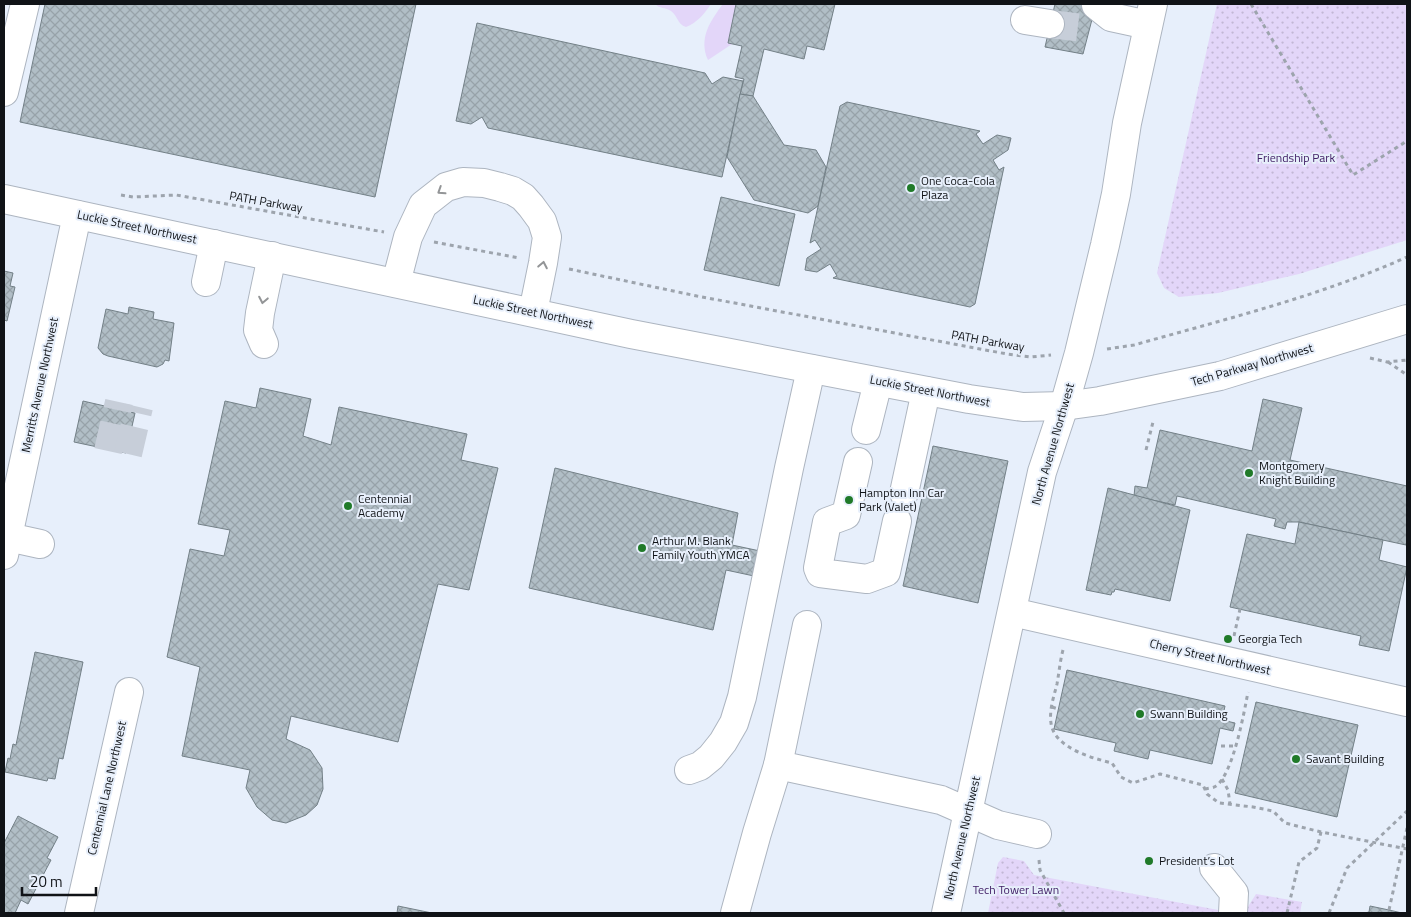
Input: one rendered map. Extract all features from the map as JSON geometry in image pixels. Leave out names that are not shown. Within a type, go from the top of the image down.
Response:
[{"type":"main road","points":[[12,88],[24,4]]},
{"type":"main road","points":[[1099,17],[1150,14]]},
{"type":"main road","name":"North Avenue Northwest","points":[[946,913],[1042,472],[1079,353],[1105,245],[1116,194],[1127,123],[1150,14]]},
{"type":"main road","points":[[396,282],[408,237],[423,205],[446,186],[463,182],[484,183],[513,191],[523,197],[542,221],[547,237],[533,312]]},
{"type":"main road","name":"Luckie Street Northwest","points":[[4,199],[624,332],[811,369],[1023,407],[1064,406]]},
{"type":"main road","name":"Merritts Avenue Northwest","points":[[6,546],[76,215]]},
{"type":"main road","points":[[206,282],[214,244]]},
{"type":"main road","points":[[264,344],[258,330],[272,256]]},
{"type":"main road","name":"Tech Parkway Northwest","points":[[1064,406],[1100,401],[1220,376],[1407,319]]},
{"type":"main road","points":[[689,770],[700,766],[711,757],[723,742],[734,723],[742,697],[811,369]]},
{"type":"main road","points":[[866,430],[878,382]]},
{"type":"main road","points":[[904,493],[926,391]]},
{"type":"main road","points":[[840,553],[858,462]]},
{"type":"main road","points":[[846,516],[827,522],[818,568],[820,574],[867,578],[886,572],[898,522]]},
{"type":"main road","points":[[6,546],[40,544]]},
{"type":"main road","name":"Cherry Street Northwest","points":[[1012,612],[1407,702]]},
{"type":"main road","points":[[735,913],[778,765],[807,625]]},
{"type":"main road","name":"Centennial Lane Northwest","points":[[79,913],[129,692]]},
{"type":"main road","points":[[778,765],[941,800],[998,825],[1036,834]]},
{"type":"main road","points":[[1214,868],[1234,893],[1233,913]]},
{"type":"path","points":[[1251,4],[1353,175],[1407,141]]},
{"type":"path","name":"PATH Parkway","points":[[133,197],[176,195],[388,233]]},
{"type":"path","points":[[432,242],[519,258]]},
{"type":"path","name":"PATH Parkway","points":[[567,268],[707,298],[1031,357],[1079,353],[1134,344],[1338,286],[1407,257]]},
{"type":"path","points":[[1365,357],[1387,362],[1407,360]]},
{"type":"path","points":[[1387,362],[1407,375]]},
{"type":"path","points":[[1146,450],[1152,422]]},
{"type":"path","points":[[1234,637],[1240,609]]},
{"type":"path","points":[[1064,647],[1052,707],[1051,723],[1055,734],[1068,747],[1112,764],[1121,778],[1133,783],[1160,774],[1202,785],[1207,794],[1219,803],[1273,812],[1285,823],[1407,849]]},
{"type":"path","points":[[1205,789],[1216,786],[1226,774],[1250,687]]},
{"type":"path","points":[[1052,707],[1058,708]]},
{"type":"path","points":[[1221,746],[1235,746]]},
{"type":"path","points":[[1222,779],[1228,790],[1230,804]]},
{"type":"path","points":[[1329,913],[1347,868],[1407,811]]},
{"type":"path","points":[[1389,910],[1407,828]]},
{"type":"path","points":[[1288,913],[1298,862],[1317,848],[1321,832]]},
{"type":"path","points":[[1036,834],[1040,870],[1064,913]]},
{"type":"green space","points":[[655,4],[711,4],[697,20],[686,27],[681,24],[671,11]]},
{"type":"green space","points":[[723,4],[736,4],[728,42],[732,44],[708,60],[705,52],[705,37],[710,23]]},
{"type":"green space","name":"Friendship Park","points":[[1217,4],[1407,4],[1407,240],[1299,274],[1218,293],[1179,297],[1164,288],[1157,273]]},
{"type":"green space","name":"Tech Tower Lawn","points":[[1003,857],[1024,861],[1034,875],[1234,913],[988,913],[998,863]]},
{"type":"green space","points":[[1256,894],[1302,902],[1300,913],[1244,913]]},
{"type":"building","points":[[45,4],[416,4],[375,197],[20,122]]},
{"type":"building","points":[[736,4],[835,4],[824,50],[807,46],[804,59],[764,49],[753,96],[740,94],[744,79],[735,77],[742,46],[728,43]]},
{"type":"building","points":[[1055,4],[1096,4],[1083,54],[1045,47]]},
{"type":"building","points":[[477,23],[705,73],[712,84],[723,77],[743,81],[722,177],[488,128],[482,117],[471,124],[456,121]]},
{"type":"building","points":[[740,94],[753,96],[784,145],[816,150],[826,167],[818,206],[808,213],[754,200],[727,157]]},
{"type":"building","name":"One Coca-Cola Plaza","points":[[847,102],[980,131],[976,134],[983,144],[997,135],[1011,138],[1008,150],[993,160],[999,170],[1004,167],[975,304],[970,307],[833,278],[837,276],[830,264],[817,272],[805,270],[807,258],[821,249],[815,240],[810,243],[840,106]]},
{"type":"building","points":[[721,197],[795,214],[779,286],[704,270]]},
{"type":"building","points":[[4,271],[13,273],[10,286],[15,287],[7,321],[4,320]]},
{"type":"building","points":[[129,307],[154,312],[153,319],[174,323],[169,361],[165,360],[163,364],[157,367],[108,356],[103,354],[98,348],[106,309],[128,314]]},
{"type":"building","points":[[260,388],[311,399],[303,436],[331,445],[339,407],[467,434],[461,460],[498,468],[469,590],[438,584],[398,742],[291,716],[286,739],[310,750],[322,768],[323,789],[317,805],[306,815],[286,823],[272,820],[257,807],[246,788],[250,770],[182,756],[200,667],[167,657],[190,549],[224,556],[230,530],[198,524],[225,401],[256,408]]},
{"type":"building","name":"Montgomery Knight Building","points":[[1263,399],[1302,408],[1290,460],[1407,486],[1406,545],[1299,522],[1287,522],[1285,529],[1274,526],[1276,519],[1177,496],[1175,505],[1134,496],[1135,486],[1147,488],[1160,430],[1252,451]]},
{"type":"building","points":[[83,401],[135,413],[126,453],[74,442]]},
{"type":"building","points":[[933,446],[1008,461],[978,603],[903,586]]},
{"type":"building","name":"Arthur M. Blank Family Youth YMCA","points":[[555,468],[738,513],[732,545],[760,551],[754,576],[726,570],[713,630],[529,588]]},
{"type":"building","points":[[1108,488],[1190,510],[1170,601],[1115,589],[1111,595],[1086,590]]},
{"type":"building","points":[[1299,522],[1383,540],[1379,560],[1407,567],[1389,651],[1359,645],[1361,636],[1230,607],[1247,534],[1295,544]]},
{"type":"building","points":[[35,652],[83,662],[63,759],[59,758],[55,779],[48,778],[47,781],[5,772],[13,744],[16,745]]},
{"type":"building","name":"Swann Building","points":[[1067,670],[1225,706],[1222,720],[1235,723],[1233,731],[1220,728],[1212,764],[1150,750],[1148,759],[1114,751],[1116,743],[1054,729]]},
{"type":"building","name":"Savant Building","points":[[1256,702],[1358,725],[1337,817],[1235,793]]},
{"type":"building","points":[[18,816],[58,837],[47,858],[51,860],[28,904],[21,900],[15,913],[4,913],[4,843]]},
{"type":"building","points":[[398,906],[432,913],[397,913]]},
{"type":"building","points":[[1370,906],[1402,913],[1365,913],[1369,912]]},
{"type":"tunnel","points":[[1050,24],[1090,29]]},
{"type":"tunnel","points":[[108,451],[119,402]]},
{"type":"tunnel","points":[[128,454],[139,407]]},
{"type":"place","name":"One Coca-Cola Plaza","points":[[911,188]]},
{"type":"place","name":"Montgomery Knight Building","points":[[1249,473]]},
{"type":"place","name":"Hampton Inn Car Park (Valet)","points":[[849,500]]},
{"type":"place","name":"Centennial Academy","points":[[348,506]]},
{"type":"place","name":"Arthur M. Blank Family Youth YMCA","points":[[642,548]]},
{"type":"place","name":"Georgia Tech","points":[[1228,639]]},
{"type":"place","name":"Swann Building","points":[[1140,714]]},
{"type":"place","name":"Savant Building","points":[[1296,759]]},
{"type":"place","name":"President’s Lot","points":[[1149,861]]}]
